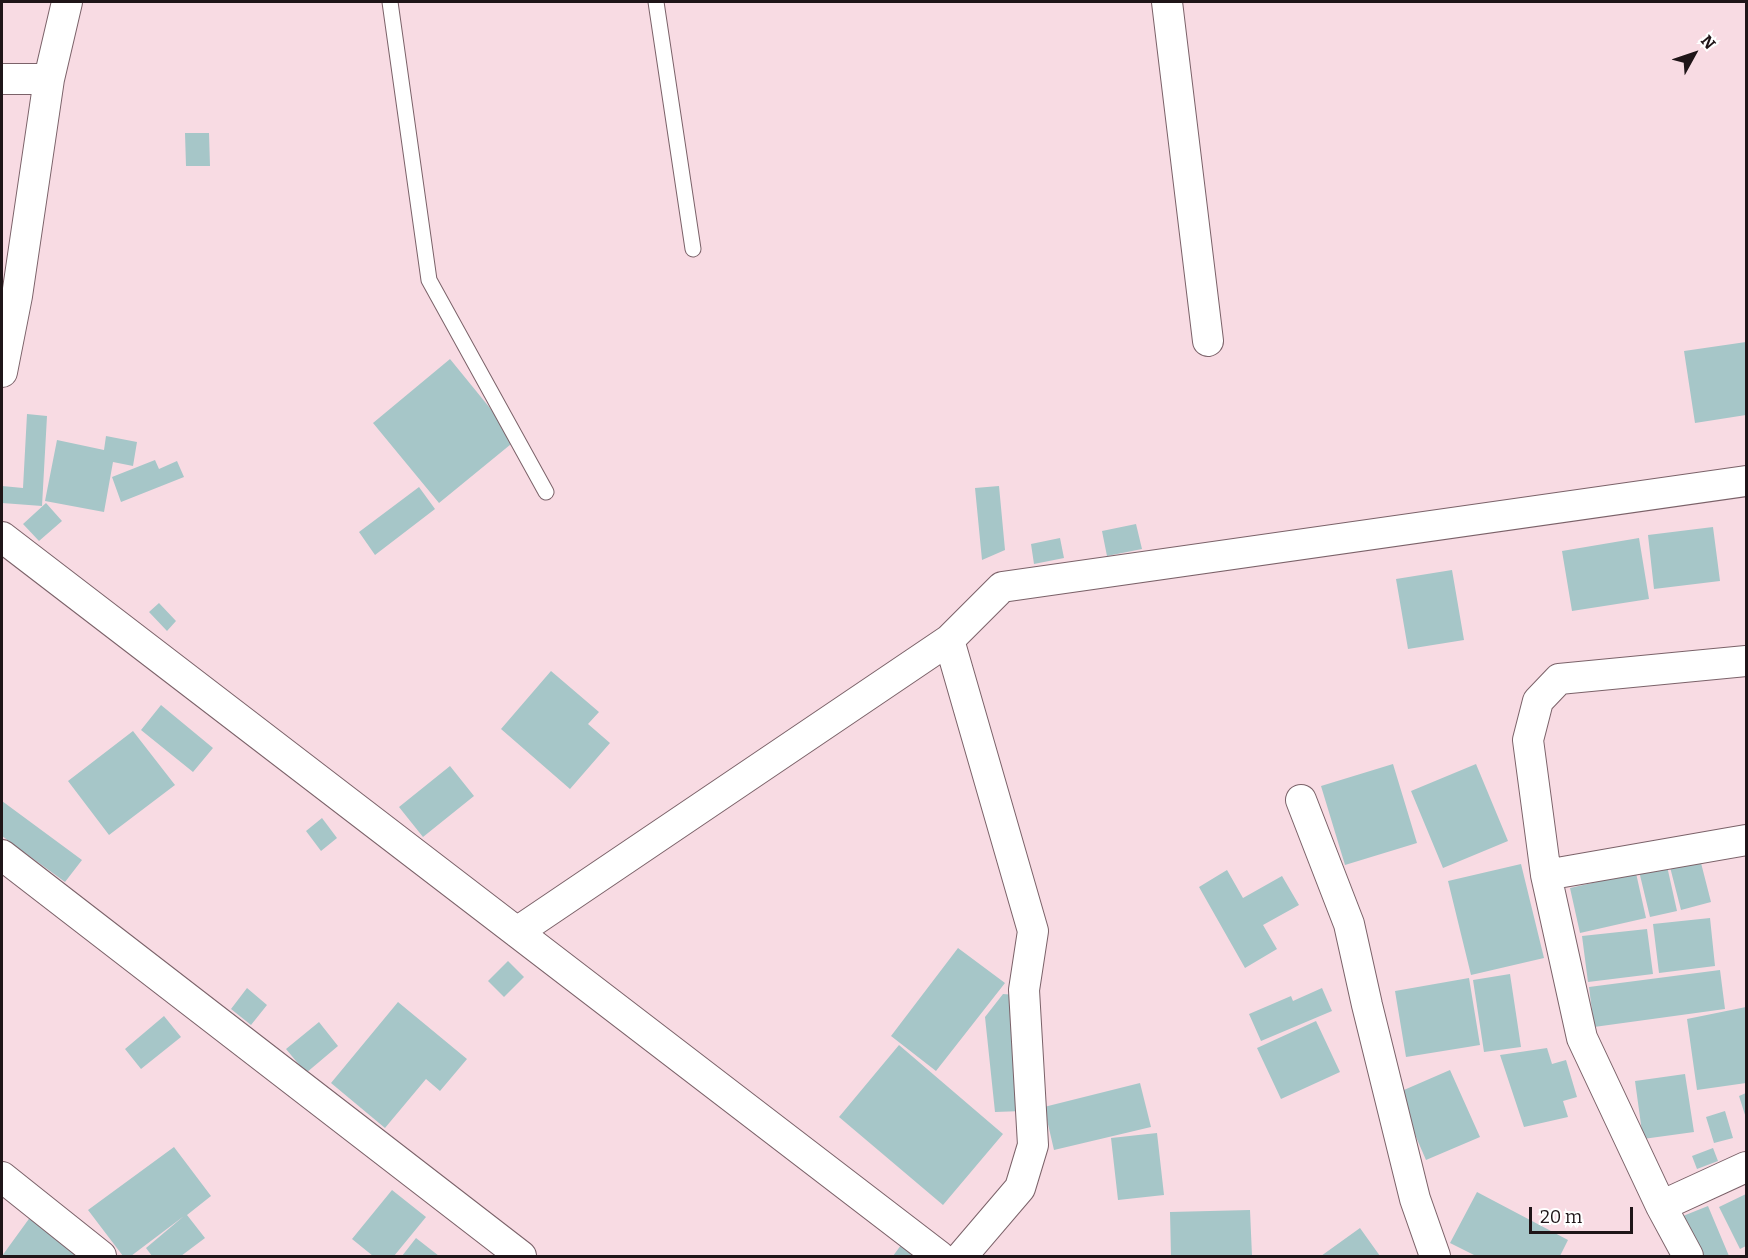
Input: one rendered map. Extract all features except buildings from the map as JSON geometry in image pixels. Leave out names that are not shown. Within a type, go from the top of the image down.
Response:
[{"type":"street","points":[[2,372],[17,296],[49,79],[67,2]]},
{"type":"street","points":[[1167,2],[1208,341]]},
{"type":"street","points":[[2,78],[49,79]]},
{"type":"street","points":[[517,932],[949,640],[1002,587],[1746,481]]},
{"type":"street","points":[[2,537],[939,1257]]},
{"type":"street","points":[[949,640],[1033,931],[1024,990],[1033,1145],[1020,1188],[962,1257]]},
{"type":"street","points":[[1688,1257],[1661,1206],[1582,1038],[1546,875],[1528,740],[1538,701],[1559,679],[1746,661]]},
{"type":"street","points":[[1301,800],[1349,924],[1415,1199],[1435,1257]]},
{"type":"street","points":[[1546,875],[1746,840]]},
{"type":"street","points":[[2,855],[521,1257]]},
{"type":"street","points":[[1661,1206],[1746,1167]]},
{"type":"street","points":[[2,1177],[101,1257]]},
{"type":"lane","points":[[390,2],[429,280],[546,492]]},
{"type":"lane","points":[[656,2],[693,249]]}]
